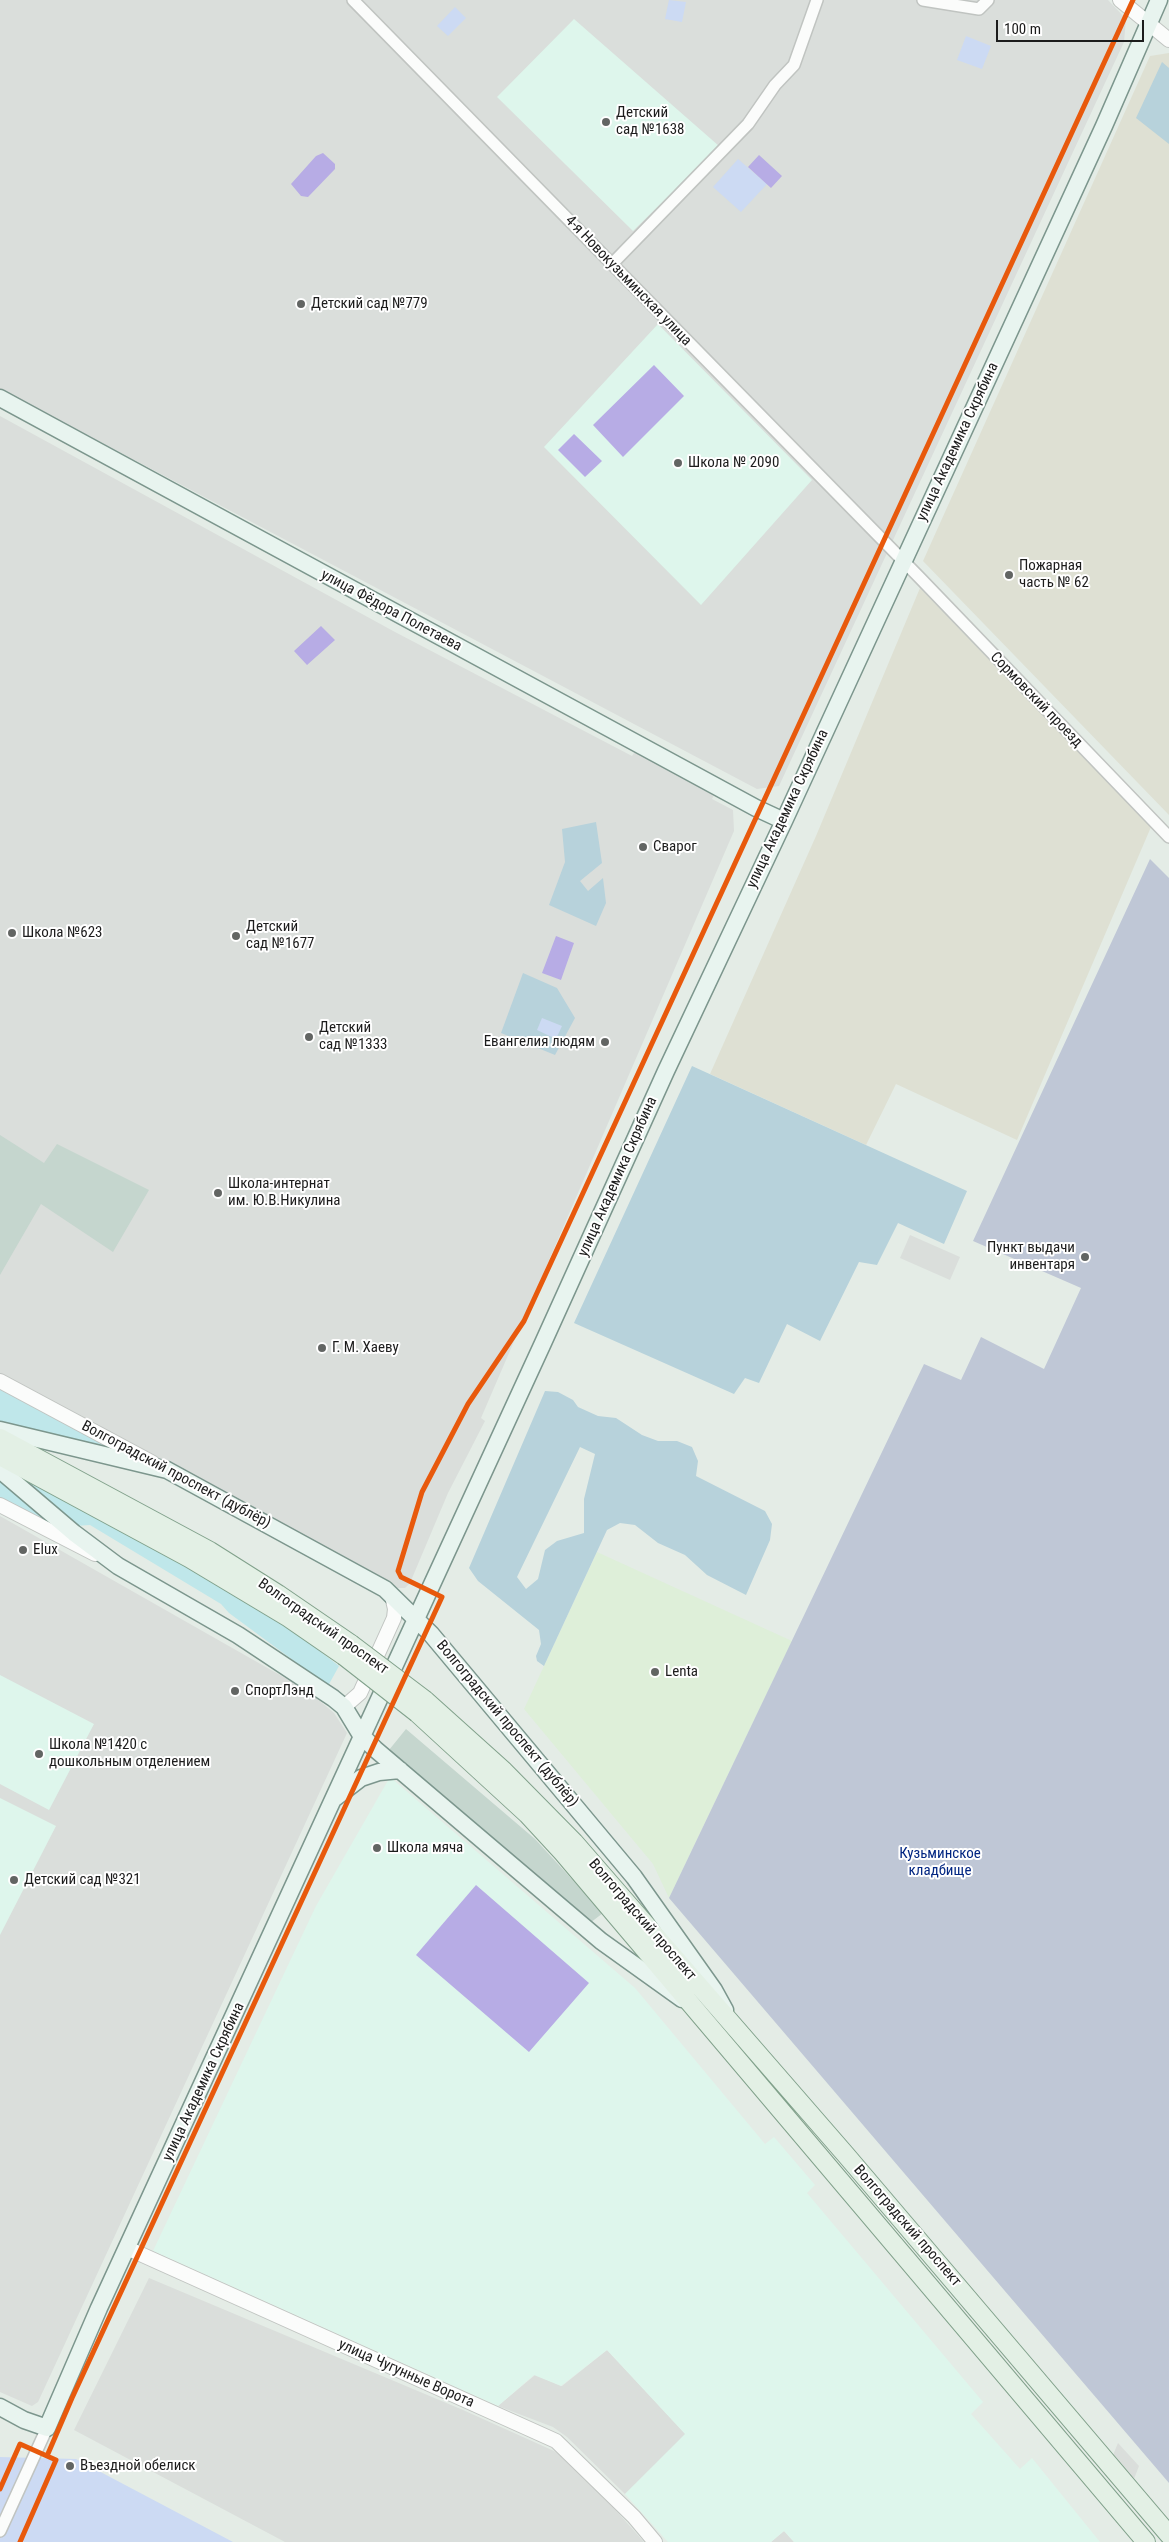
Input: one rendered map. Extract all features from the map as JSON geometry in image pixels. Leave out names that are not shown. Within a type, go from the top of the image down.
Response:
[{"type":"main road","name":"улица Академика Скрябина","points":[[47,2428],[127,2248],[361,1736],[365,1702],[395,1639],[417,1618],[731,928],[784,821],[1104,126],[1159,0]]},
{"type":"main road","name":"улица Фёдора Полетаева","points":[[0,398],[715,786],[784,821]]},
{"type":"main road","points":[[0,1430],[167,1470]]},
{"type":"main road","name":"Волгоградский проспект","points":[[0,1438],[210,1551],[314,1616],[348,1650],[421,1706],[544,1809],[846,2155],[1169,2535]]},
{"type":"main road","name":"Волгоградский проспект","points":[[0,1456],[189,1558],[289,1618],[348,1650]]},
{"type":"main road","points":[[0,1470],[74,1533],[118,1566],[273,1657],[344,1707],[361,1736],[400,1770],[600,1940],[688,2003]]},
{"type":"main road","name":"Волгоградский проспект (дублёр)","points":[[167,1470],[385,1589],[417,1618],[513,1730],[634,1877],[714,1990],[734,2028]]},
{"type":"main road","name":"Волгоградский проспект","points":[[421,1706],[563,1853],[1146,2542]]},
{"type":"main road","points":[[331,1802],[343,1790],[361,1778],[379,1772],[400,1770]]},
{"type":"main road","points":[[0,2407],[24,2420],[47,2428]]},
{"type":"street","name":"4-я Новокузьминская улица","points":[[353,0],[903,562]]},
{"type":"street","points":[[612,264],[748,124],[775,85],[794,65],[817,0]]},
{"type":"street","points":[[923,0],[979,9],[988,0]]},
{"type":"street","points":[[1120,0],[1169,40]]},
{"type":"street","name":"Сормовский проезд","points":[[903,562],[1169,837]]},
{"type":"street","name":"Волгоградский проспект (дублёр)","points":[[0,1381],[167,1470]]},
{"type":"street","points":[[0,1505],[118,1566]]},
{"type":"street","points":[[344,1707],[360,1694],[394,1618],[395,1608],[392,1596]]},
{"type":"street","name":"улица Чугунные Ворота","points":[[127,2248],[556,2441],[602,2485],[655,2542]]},
{"type":"street","points":[[0,2531],[47,2428]]},
{"type":"shaded area","points":[[0,0],[1108,0],[1126,19],[1124,42],[779,786],[757,789],[0,389]]},
{"type":"shaded area","points":[[669,0],[686,2],[682,22],[665,19]]},
{"type":"shaded area","points":[[455,7],[466,18],[448,36],[437,26]]},
{"type":"shaded area","name":"Детский сад №1638","points":[[574,19],[719,146],[633,231],[497,97]]},
{"type":"shaded area","points":[[966,36],[991,46],[982,69],[957,60]]},
{"type":"shaded area","points":[[1169,53],[1169,815],[923,561],[1150,56]]},
{"type":"shaded area","points":[[1162,62],[1169,68],[1169,144],[1136,118]]},
{"type":"shaded area","points":[[323,153],[335,164],[335,169],[308,197],[301,196],[291,184],[316,156]]},
{"type":"shaded area","points":[[759,155],[782,176],[771,188],[748,167]]},
{"type":"shaded area","points":[[738,159],[767,184],[741,212],[713,187]]},
{"type":"shaded area","name":"Школа № 2090","points":[[658,324],[812,480],[701,605],[544,447]]},
{"type":"shaded area","points":[[654,365],[684,396],[623,457],[593,425]]},
{"type":"shaded area","points":[[0,416],[395,632],[632,756],[636,750],[715,793],[712,799],[733,810],[734,831],[481,1418],[485,1421],[448,1493],[410,1583],[405,1588],[395,1588],[352,1566],[349,1560],[300,1534],[293,1534],[0,1379]]},
{"type":"shaded area","points":[[574,434],[602,461],[585,477],[558,450]]},
{"type":"shaded area","points":[[920,588],[1151,827],[1017,1140],[896,1084],[866,1145],[710,1074],[816,836]]},
{"type":"shaded area","points":[[321,626],[335,640],[307,665],[294,651]]},
{"type":"shaded area","points":[[596,822],[602,863],[580,881],[588,891],[603,878],[606,903],[596,926],[549,905],[565,862],[562,829]]},
{"type":"shaded area","points":[[556,936],[574,943],[561,980],[542,973]]},
{"type":"shaded area","points":[[523,973],[557,988],[575,1018],[555,1055],[501,1033]]},
{"type":"shaded area","points":[[542,1018],[562,1026],[556,1039],[537,1030]]},
{"type":"shaded area","points":[[692,1066],[967,1191],[944,1244],[898,1223],[877,1265],[859,1262],[820,1341],[787,1324],[759,1383],[745,1378],[734,1394],[574,1323]]},
{"type":"shaded area","points":[[0,1135],[44,1163],[57,1144],[149,1190],[113,1252],[41,1204],[0,1275]]},
{"type":"shaded area","points":[[910,1235],[960,1257],[950,1280],[900,1258]]},
{"type":"shaded area","points":[[0,1386],[114,1447],[113,1454],[0,1423]]},
{"type":"shaded area","points":[[545,1391],[558,1392],[573,1400],[578,1407],[598,1416],[616,1418],[642,1435],[658,1441],[677,1441],[692,1447],[698,1461],[696,1476],[765,1511],[772,1524],[770,1540],[746,1595],[707,1575],[685,1555],[658,1543],[635,1525],[620,1523],[607,1530],[544,1666],[537,1661],[536,1656],[541,1644],[539,1630],[478,1581],[469,1568]],"holes":[[[580,1447],[595,1454],[584,1499],[584,1533],[557,1541],[545,1550],[538,1579],[526,1589],[517,1577]]]},
{"type":"shaded area","points":[[6,1464],[155,1546],[290,1628],[339,1666],[328,1686],[229,1613],[221,1604],[90,1525],[75,1526]]},
{"type":"shaded area","points":[[0,1475],[70,1536],[0,1499]]},
{"type":"shaded area","points":[[0,1516],[308,1691],[334,1713],[347,1733],[38,2402],[32,2406],[0,2392]]},
{"type":"shaded area","points":[[597,1552],[792,1641],[669,1898],[653,1864],[524,1709]]},
{"type":"shaded area","name":"Школа №1420 с дошкольным отделением","points":[[0,1675],[94,1724],[49,1810],[0,1784]]},
{"type":"shaded area","points":[[406,1729],[535,1839],[603,1913],[590,1923],[389,1750]]},
{"type":"shaded area","points":[[390,1777],[635,1988],[765,2144],[774,2137],[815,2185],[807,2193],[983,2402],[971,2414],[1020,2469],[1032,2458],[1100,2542],[794,2542],[784,2531],[771,2542],[668,2542],[625,2494],[685,2434],[607,2350],[561,2386],[534,2375],[498,2406],[153,2251],[316,1906]]},
{"type":"shaded area","name":"Детский сад №321","points":[[0,1798],[56,1826],[0,1935]]},
{"type":"shaded area","points":[[476,1885],[589,1983],[529,2052],[416,1955]]},
{"type":"shaded area","points":[[149,2278],[463,2410],[554,2451],[579,2469],[644,2542],[285,2542],[74,2430]]},
{"type":"shaded area","points":[[607,2350],[686,2434],[625,2494],[567,2437],[553,2427],[498,2406],[535,2375],[562,2386]]},
{"type":"shaded area","points":[[1118,2443],[1139,2466],[1134,2479],[1113,2455]]},
{"type":"shaded area","points":[[0,2457],[76,2459],[233,2542],[0,2542]]},
{"type":"shaded area","points":[[784,2531],[794,2542],[771,2542]]},
{"type":"green space","name":"Кузьминское кладбище","points":[[1150,859],[1169,878],[1169,2483],[669,1898],[924,1364],[961,1380],[981,1337],[1044,1369],[1081,1288],[973,1241]]},
{"type":"cycle path","points":[[47,2456],[72,2398],[442,1597],[401,1577],[398,1571],[422,1492],[468,1404],[524,1321],[1133,0]]},
{"type":"cycle path","points":[[0,2489],[20,2444],[56,2460],[20,2542]]},
{"type":"place","name":"Детский сад №1638","points":[[606,122]]},
{"type":"place","name":"Детский сад №779","points":[[301,304]]},
{"type":"place","name":"Школа № 2090","points":[[678,463]]},
{"type":"place","name":"Пожарная часть № 62","points":[[1009,575]]},
{"type":"place","name":"Сварог","points":[[643,847]]},
{"type":"place","name":"Школа №623","points":[[12,933]]},
{"type":"place","name":"Детский сад №1677","points":[[236,936]]},
{"type":"place","name":"Детский сад №1333","points":[[309,1037]]},
{"type":"place","name":"Евангелия людям","points":[[605,1042]]},
{"type":"place","name":"Школа-интернат им. Ю.В.Никулина","points":[[218,1193]]},
{"type":"place","name":"Пункт выдачи инвентаря","points":[[1085,1257]]},
{"type":"place","name":"Г. М. Хаеву","points":[[322,1348]]},
{"type":"place","name":"Elux","points":[[23,1550]]},
{"type":"place","name":"Lenta","points":[[655,1672]]},
{"type":"place","name":"СпортЛэнд","points":[[235,1691]]},
{"type":"place","name":"Школа №1420 с дошкольным отделением","points":[[39,1754]]},
{"type":"place","name":"Школа мяча","points":[[377,1848]]},
{"type":"place","name":"Детский сад №321","points":[[14,1880]]},
{"type":"place","name":"Въездной обелиск","points":[[70,2466]]}]
